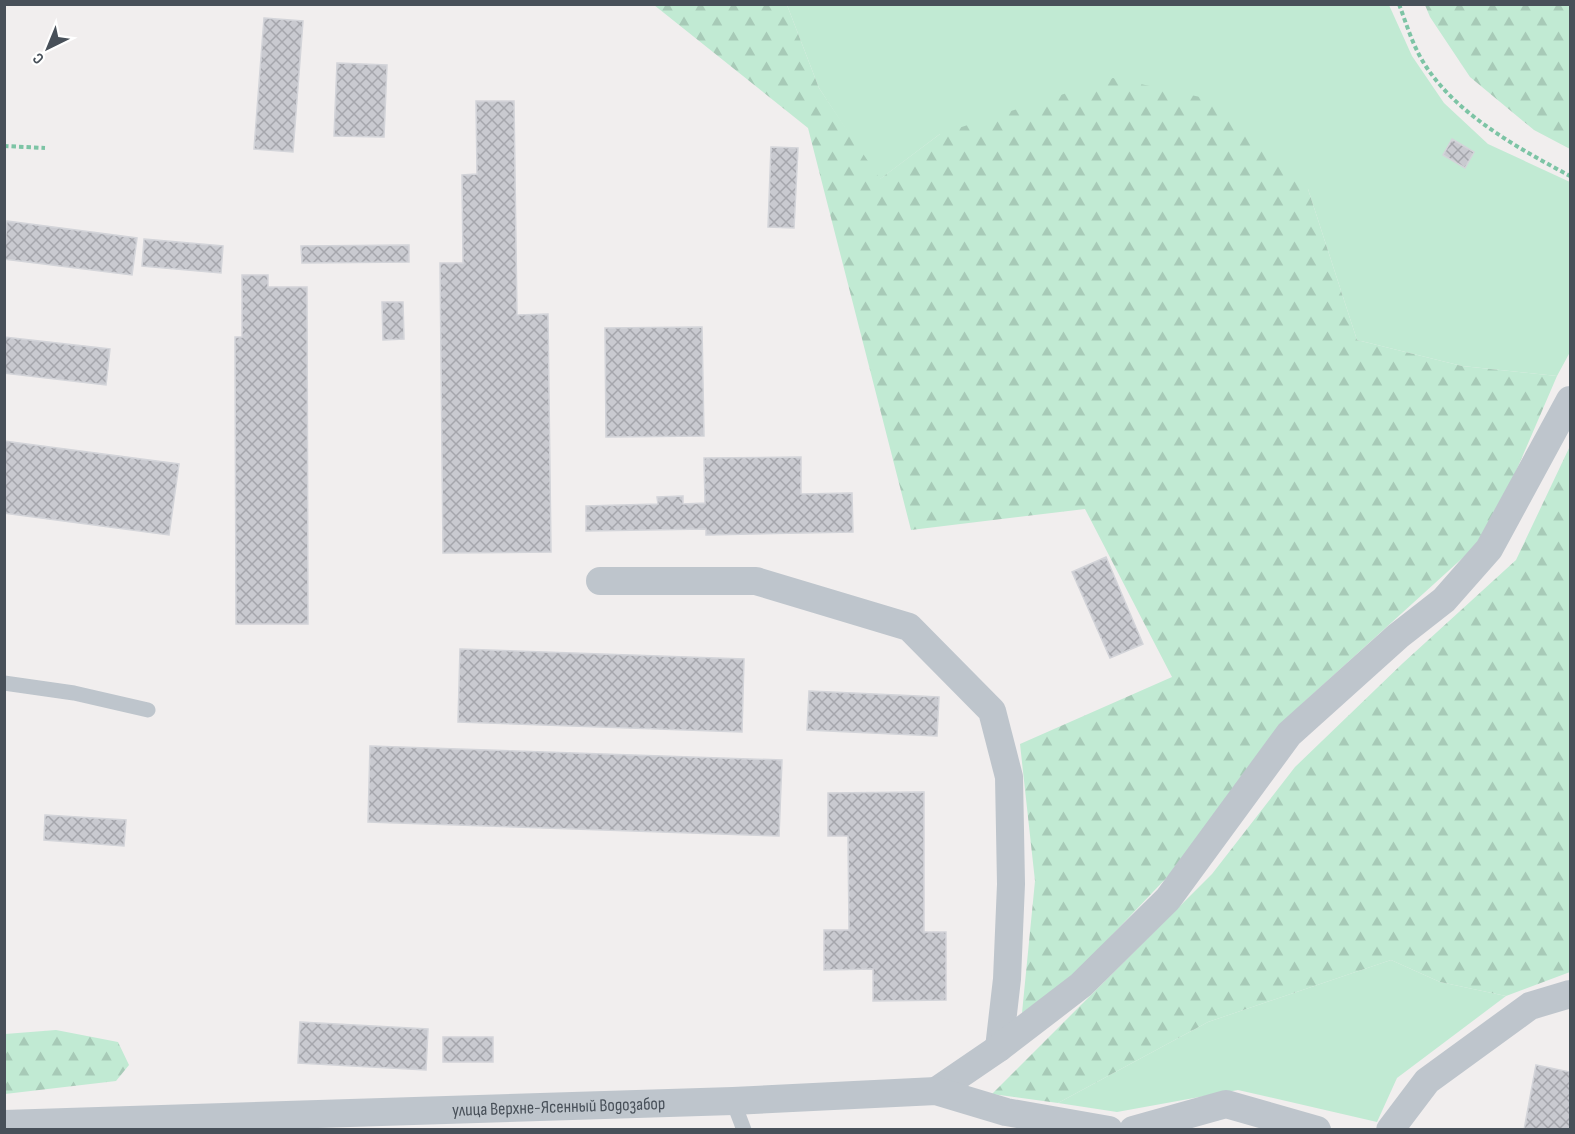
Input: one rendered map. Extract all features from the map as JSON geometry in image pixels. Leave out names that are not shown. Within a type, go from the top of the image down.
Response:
[{"type":"street","points":[[936,1091],[999,1048],[1081,985],[1168,899],[1289,734],[1398,636],[1444,600],[1495,539],[1570,400]]},
{"type":"street","points":[[600,581],[756,581],[909,627],[992,711],[1010,777],[1011,884],[1007,979],[999,1048]]},
{"type":"street","points":[[1390,1130],[1427,1081],[1530,1006],[1570,994]]},
{"type":"street","name":"улица Верхне-Ясенный Водозабор","points":[[4,1124],[733,1101],[936,1091],[1006,1112],[1109,1130]]},
{"type":"street","points":[[1133,1130],[1226,1104],[1317,1130]]},
{"type":"lane","points":[[4,683],[74,693],[148,710]]},
{"type":"lane","points":[[733,1101],[744,1129]]},
{"type":"path","points":[[1399,4],[1422,61],[1446,91],[1475,117],[1510,142],[1570,176]]},
{"type":"path","points":[[4,146],[45,148]]},
{"type":"green space","points":[[654,5],[787,5],[819,88],[880,179],[940,134],[1113,78],[1223,102],[1308,189],[1357,340],[1462,366],[1557,376],[1489,534],[1304,702],[1172,872],[1075,974],[1022,1013],[1035,881],[1020,744],[1172,677],[1085,509],[911,530],[808,128]]},
{"type":"green space","points":[[787,5],[1389,5],[1412,56],[1444,103],[1488,144],[1570,182],[1570,352],[1557,376],[1462,366],[1357,340],[1308,189],[940,134],[879,180],[819,88]]},
{"type":"green space","points":[[1425,5],[1570,5],[1570,149],[1534,130],[1470,77],[1430,17]]},
{"type":"green space","points":[[1570,446],[1570,972],[1506,996],[1440,982],[1391,960],[1208,1022],[1058,1103],[992,1094],[1212,874],[1295,767],[1403,663],[1516,560]]},
{"type":"green space","points":[[1391,960],[1440,982],[1506,996],[1397,1078],[1377,1122],[1238,1090],[1117,1112],[1058,1103],[1208,1022]]},
{"type":"green space","points":[[56,1030],[118,1042],[129,1065],[116,1081],[5,1094],[5,1034]]},
{"type":"building","points":[[264,18],[303,21],[293,152],[254,149]]},
{"type":"building","points":[[337,63],[387,65],[384,137],[334,136]]},
{"type":"building","points":[[476,101],[514,101],[517,315],[548,314],[551,552],[443,553],[440,263],[463,263],[462,175],[477,174]]},
{"type":"building","points":[[1452,139],[1474,152],[1465,168],[1443,155]]},
{"type":"building","points":[[771,147],[798,148],[794,228],[768,227]]},
{"type":"building","points":[[7,221],[137,238],[132,275],[4,259]]},
{"type":"building","points":[[144,239],[223,246],[221,273],[142,266]]},
{"type":"building","points":[[409,245],[409,262],[302,263],[301,246]]},
{"type":"building","points":[[242,275],[268,275],[268,287],[307,287],[308,624],[236,624],[235,337],[242,337]]},
{"type":"building","points":[[382,302],[403,302],[404,339],[383,340]]},
{"type":"building","points":[[702,327],[704,436],[606,437],[605,328]]},
{"type":"building","points":[[4,337],[110,349],[106,385],[4,373]]},
{"type":"building","points":[[4,441],[179,464],[169,535],[4,513]]},
{"type":"building","points":[[801,457],[801,494],[852,493],[853,532],[706,535],[706,529],[586,531],[586,506],[658,504],[657,497],[683,496],[683,504],[705,503],[704,458]]},
{"type":"building","points":[[1106,557],[1143,644],[1110,658],[1072,572]]},
{"type":"building","points":[[460,649],[744,659],[742,732],[458,722]]},
{"type":"building","points":[[809,691],[939,697],[937,736],[807,730]]},
{"type":"building","points":[[370,746],[782,760],[779,836],[368,822]]},
{"type":"building","points":[[924,792],[924,932],[946,932],[946,1000],[873,1001],[873,969],[824,970],[824,930],[849,930],[848,836],[828,836],[828,793]]},
{"type":"building","points":[[45,815],[126,820],[124,846],[44,840]]},
{"type":"building","points":[[300,1022],[428,1029],[426,1070],[298,1063]]},
{"type":"building","points":[[443,1037],[493,1037],[493,1062],[443,1062]]},
{"type":"building","points":[[1536,1065],[1570,1072],[1570,1130],[1524,1130]]}]
